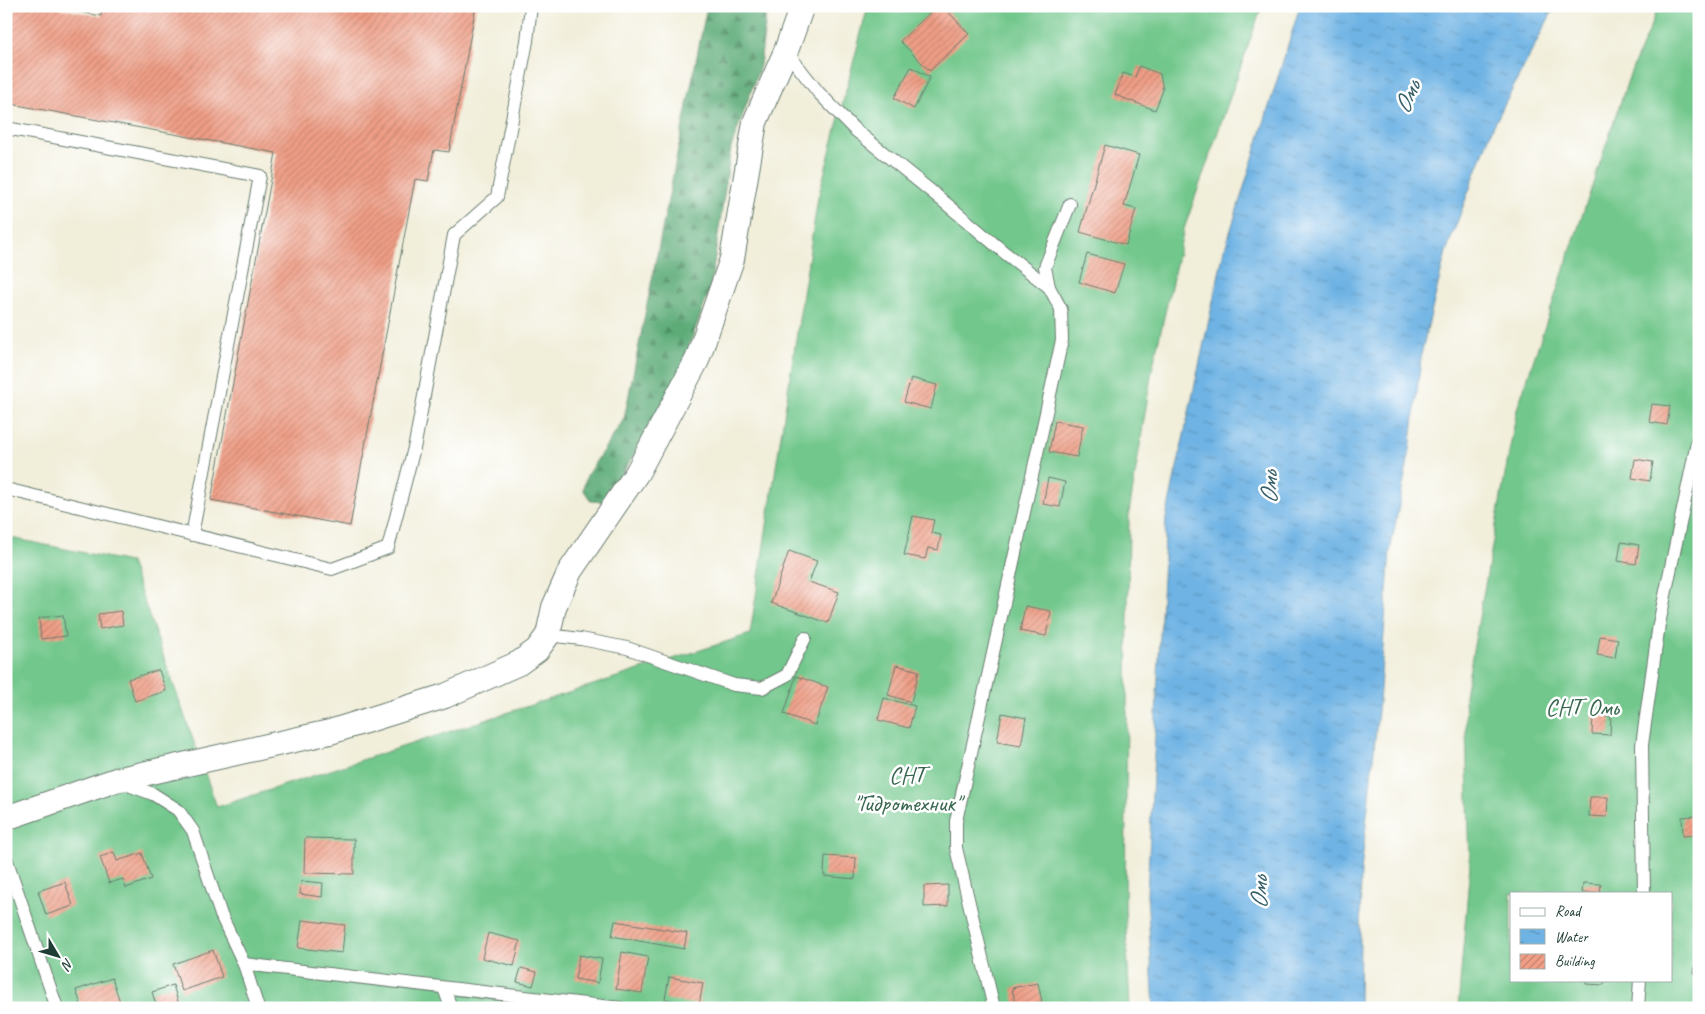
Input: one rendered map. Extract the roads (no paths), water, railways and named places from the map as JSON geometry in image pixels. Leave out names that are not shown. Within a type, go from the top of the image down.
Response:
[{"type":"street","points":[[6,818],[116,780],[330,732],[445,696],[518,663],[537,650],[548,635],[554,607],[570,571],[637,473],[697,360],[732,259],[755,122],[786,51],[802,6]]},
{"type":"lane","points":[[6,489],[332,569],[388,548],[416,444],[454,235],[497,197],[527,41],[530,6]]},
{"type":"lane","points":[[786,51],[818,92],[854,129],[1005,253],[1050,287]]},
{"type":"lane","points":[[6,128],[260,176],[192,535]]},
{"type":"lane","points":[[994,1008],[956,848],[956,821],[1062,340],[1061,309],[1050,287],[1045,267],[1070,204]]},
{"type":"lane","points":[[1644,892],[1642,745],[1659,624],[1699,433]]},
{"type":"lane","points":[[548,635],[582,639],[627,648],[734,685],[762,688],[786,675],[805,638]]},
{"type":"lane","points":[[116,780],[153,794],[178,810],[193,831],[221,915],[244,964],[258,1008]]},
{"type":"lane","points":[[6,858],[57,1008]]},
{"type":"lane","points":[[244,964],[620,1008]]},
{"type":"lane","points":[[1638,1008],[1640,982]]},
{"type":"lane","points":[[444,988],[451,1008]]},
{"type":"water","name":"Омь","points":[[1300,6],[1555,6],[1492,129],[1446,252],[1422,350],[1410,450],[1390,551],[1379,702],[1361,872],[1359,1008],[1154,1008],[1147,894],[1166,518],[1223,255]]},
{"type":"park label","name":"СНТ Омь","points":[[1582,707]]},
{"type":"park label","name":"СНТ \"Гидротехник\"","points":[[907,789]]}]
